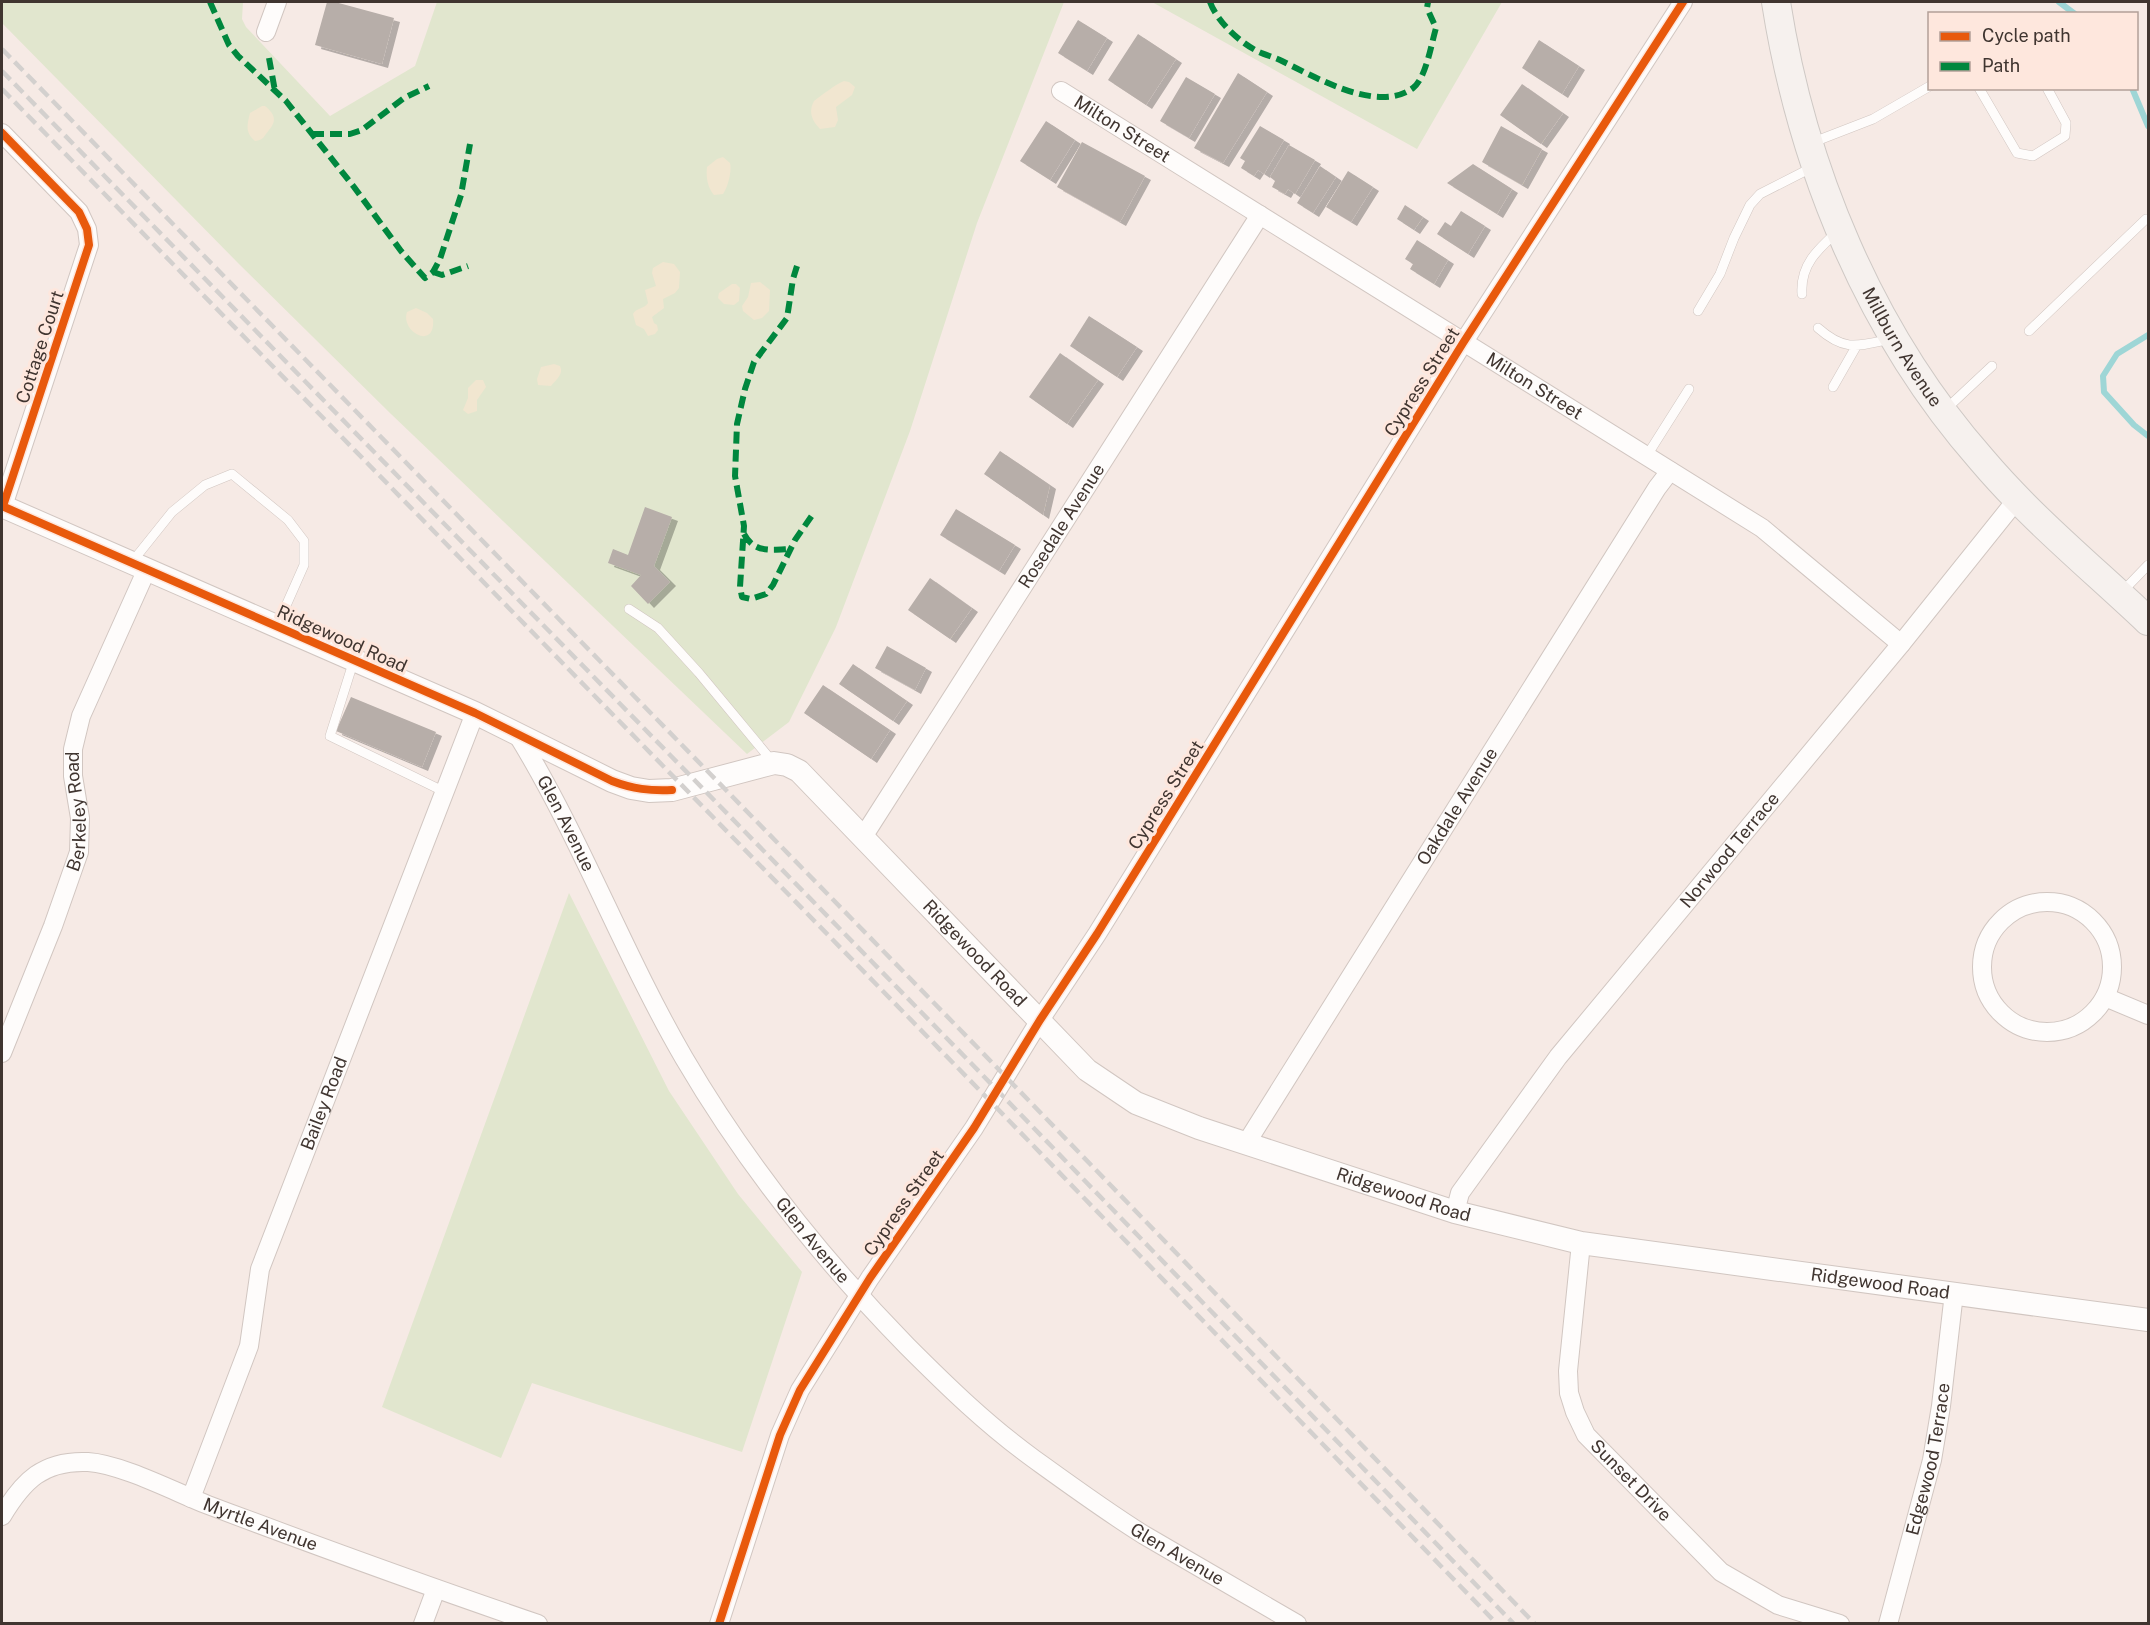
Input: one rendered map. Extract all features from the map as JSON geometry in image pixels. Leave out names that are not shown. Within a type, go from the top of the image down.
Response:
[{"type":"main road","name":"Millburn Avenue","points":[[1776,2],[1789,72],[1812,154],[1840,229],[1913,370],[1981,460],[2067,547],[2148,621]]},
{"type":"street","points":[[266,32],[277,2]]},
{"type":"street","name":"Cypress Street","points":[[719,1623],[780,1436],[800,1390],[858,1296],[974,1128],[1040,1020],[1098,934],[1463,343],[1683,2]]},
{"type":"street","name":"Milton Street","points":[[1061,91],[1762,528],[1901,644]]},
{"type":"street","name":"Cottage Court","points":[[2,133],[79,212],[87,229],[89,245],[2,506]]},
{"type":"street","name":"Rosedale Avenue","points":[[863,837],[1260,215]]},
{"type":"street","name":"Oakdale Avenue","points":[[1247,1142],[1650,498],[1670,471]]},
{"type":"street","name":"Norwood Terrace","points":[[1455,1212],[1460,1193],[1558,1057],[1901,644],[2018,498]]},
{"type":"street","name":"Ridgewood Road","points":[[2,506],[475,713],[612,782],[640,790],[672,790],[774,763],[787,765],[799,771],[1087,1070],[1136,1103],[1199,1128],[1455,1212],[1581,1243],[2148,1320]]},
{"type":"street","name":"Berkeley Road","points":[[2,1053],[53,926],[78,852],[80,818],[73,776],[74,749],[81,716],[140,566]]},
{"type":"street","name":"Bailey Road","points":[[191,1498],[249,1346],[260,1269],[475,713]]},
{"type":"street","name":"Glen Avenue","points":[[518,734],[546,780],[654,1002],[684,1058],[726,1125],[783,1206],[858,1296],[965,1404],[1033,1458],[1142,1533],[1297,1623]]},
{"type":"street","points":[[2055,902],[2068,904],[2081,911],[2101,929],[2112,954],[2111,982],[2105,997],[2090,1016],[2066,1030],[2039,1032],[2013,1023],[1993,1004],[1984,986],[1981,965],[1994,927],[2004,917],[2028,904],[2055,902]]},
{"type":"street","points":[[2105,997],[2148,1015]]},
{"type":"street","name":"Sunset Drive","points":[[1581,1243],[1568,1371],[1569,1393],[1586,1435],[1721,1572],[1778,1605],[1840,1623]]},
{"type":"street","name":"Edgewood Terrace","points":[[1888,1623],[1932,1460],[1941,1406],[1954,1293]]},
{"type":"street","name":"Myrtle Avenue","points":[[2,1516],[16,1492],[35,1474],[61,1464],[89,1462],[114,1467],[436,1589],[538,1623]]},
{"type":"street","points":[[423,1623],[436,1589]]},
{"type":"lane","points":[[1698,311],[1720,274],[1750,205],[1761,194],[1812,154],[1928,87]]},
{"type":"lane","points":[[1980,90],[2017,153],[2033,156],[2066,136],[2066,123],[2048,90]]},
{"type":"lane","points":[[2029,331],[2146,219]]},
{"type":"lane","points":[[1802,294],[1801,283],[1807,263],[1815,251],[1840,229]]},
{"type":"lane","points":[[1818,328],[1840,344],[1857,345],[1895,339]]},
{"type":"lane","points":[[1833,387],[1857,345]]},
{"type":"lane","points":[[1944,411],[1992,366]]},
{"type":"lane","points":[[1646,457],[1689,389]]},
{"type":"lane","points":[[140,566],[172,512],[205,484],[232,474],[288,520],[304,541],[304,565],[277,626]]},
{"type":"lane","points":[[2120,594],[2148,565]]},
{"type":"lane","points":[[629,609],[658,628],[774,763]]},
{"type":"lane","points":[[354,660],[330,736],[445,792]]},
{"type":"green space","points":[[2,2],[243,2],[242,19],[246,27],[330,116],[415,66],[437,2],[1064,2],[977,223],[910,431],[836,627],[789,722],[747,754],[391,414],[239,264],[2,23]]},
{"type":"green space","points":[[1152,2],[1502,2],[1417,149]]},
{"type":"green space","points":[[569,893],[669,1091],[738,1194],[802,1272],[742,1452],[532,1383],[501,1458],[382,1407]]},
{"type":"sand","points":[[844,81],[855,87],[852,95],[836,107],[838,120],[835,127],[820,129],[812,116],[811,109],[814,101]]},
{"type":"sand","points":[[262,106],[271,112],[274,121],[264,137],[255,141],[248,132],[248,121],[250,113]]},
{"type":"sand","points":[[723,157],[730,163],[729,179],[723,194],[714,195],[708,181],[707,167]]},
{"type":"sand","points":[[663,262],[674,264],[680,272],[679,288],[675,293],[663,299],[664,308],[652,317],[658,330],[655,334],[648,336],[644,329],[636,325],[633,314],[648,303],[645,290],[656,286],[652,273],[653,268]]},
{"type":"sand","points":[[760,282],[770,290],[769,311],[762,318],[754,320],[743,311],[742,306],[748,297],[751,283]]},
{"type":"sand","points":[[732,284],[740,288],[739,301],[734,305],[724,304],[718,298],[719,293]]},
{"type":"sand","points":[[416,308],[433,319],[432,329],[424,336],[413,331],[406,319],[407,312]]},
{"type":"sand","points":[[554,364],[560,366],[561,369],[557,379],[551,386],[538,385],[537,379],[541,367]]},
{"type":"sand","points":[[476,380],[483,380],[486,387],[477,400],[477,411],[468,414],[463,410],[468,398],[468,388]]},
{"type":"building","points":[[327,2],[335,2],[394,18],[382,64],[315,45]]},
{"type":"building","points":[[1078,20],[1107,38],[1087,71],[1058,53]]},
{"type":"building","points":[[1138,34],[1176,59],[1146,105],[1108,80]]},
{"type":"building","points":[[1539,40],[1579,66],[1562,94],[1522,68]]},
{"type":"building","points":[[1238,73],[1267,92],[1223,163],[1194,148]]},
{"type":"building","points":[[1186,77],[1215,94],[1189,138],[1160,121]]},
{"type":"building","points":[[1522,84],[1563,113],[1541,144],[1500,115]]},
{"type":"building","points":[[1046,121],[1075,140],[1050,180],[1020,161]]},
{"type":"building","points":[[1260,126],[1284,140],[1264,174],[1258,170],[1254,176],[1241,168],[1245,161],[1240,158]]},
{"type":"building","points":[[1501,126],[1542,149],[1522,185],[1482,162]]},
{"type":"building","points":[[1082,142],[1145,176],[1120,222],[1057,187]]},
{"type":"building","points":[[1289,145],[1315,160],[1295,194],[1288,189],[1285,194],[1272,187],[1275,181],[1270,177]]},
{"type":"building","points":[[1473,164],[1512,189],[1497,214],[1447,183]]},
{"type":"building","points":[[1320,166],[1336,177],[1313,213],[1297,203]]},
{"type":"building","points":[[1348,171],[1373,187],[1351,222],[1326,207]]},
{"type":"building","points":[[1405,205],[1423,217],[1414,230],[1397,219]]},
{"type":"building","points":[[1461,211],[1485,226],[1468,254],[1437,234],[1445,222],[1451,226]]},
{"type":"building","points":[[1417,240],[1448,260],[1434,284],[1410,269],[1413,264],[1405,259]]},
{"type":"building","points":[[1089,316],[1137,347],[1117,377],[1070,346]]},
{"type":"building","points":[[1060,353],[1098,380],[1067,424],[1029,397]]},
{"type":"building","points":[[1000,451],[1050,485],[1043,515],[984,474]]},
{"type":"building","points":[[645,507],[672,517],[654,566],[670,582],[648,604],[631,586],[641,575],[608,563],[613,549],[628,555]]},
{"type":"building","points":[[956,509],[1015,545],[999,571],[940,535]]},
{"type":"building","points":[[930,578],[972,608],[950,639],[908,610]]},
{"type":"building","points":[[887,646],[926,668],[915,690],[875,668]]},
{"type":"building","points":[[853,664],[907,701],[893,721],[839,684]]},
{"type":"building","points":[[823,685],[890,730],[871,759],[804,713]]},
{"type":"building","points":[[351,697],[436,732],[422,767],[336,731]]},
{"type":"waterway","points":[[2059,2],[2072,12]]},
{"type":"waterway","points":[[2133,90],[2148,126]]},
{"type":"waterway","points":[[2148,335],[2117,354],[2103,376],[2104,392],[2134,425],[2148,436]]},
{"type":"railway","points":[[2,49],[977,1047],[1535,1624]]},
{"type":"railway","points":[[2,71],[966,1058],[1514,1624]]},
{"type":"railway","points":[[2,89],[1497,1624]]},
{"type":"marked path","points":[[210,2],[229,45],[286,101],[401,251],[425,278],[433,272],[440,259],[461,195],[470,144]]},
{"type":"marked path","points":[[1210,2],[1229,30],[1257,51],[1347,90],[1382,97],[1399,95],[1413,88],[1421,77],[1428,61],[1436,28],[1427,8],[1428,2]]},
{"type":"marked path","points":[[269,58],[275,91]]},
{"type":"marked path","points":[[312,134],[350,134],[362,130],[404,98],[429,86]]},
{"type":"marked path","points":[[433,272],[442,275],[468,266]]},
{"type":"marked path","points":[[797,266],[787,318],[754,362],[737,424],[735,476],[744,526],[740,587],[742,597],[751,599],[766,594],[773,585],[795,540],[813,514]]},
{"type":"marked path","points":[[744,534],[753,544],[764,549],[790,549]]},
{"type":"cycle path","points":[[719,1624],[780,1435],[800,1390],[870,1278],[974,1128],[1040,1020],[1097,934],[1463,343],[1683,2]]},
{"type":"cycle path","points":[[2,133],[79,212],[87,229],[89,245],[3,506]]},
{"type":"cycle path","points":[[2,506],[475,713],[612,781],[642,789],[672,790]]}]
